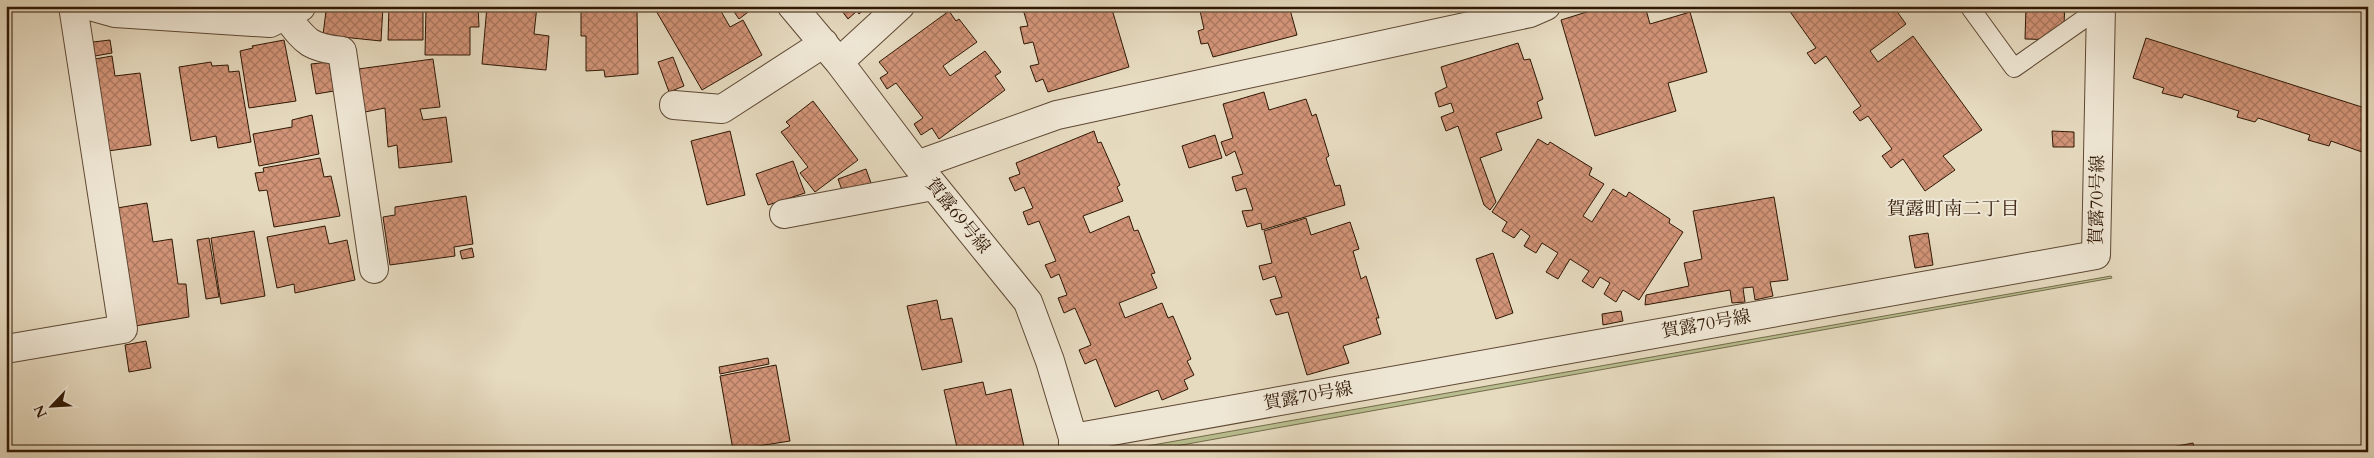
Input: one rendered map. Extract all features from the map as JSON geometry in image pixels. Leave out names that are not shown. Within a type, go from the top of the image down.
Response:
[{"type":"street","points":[[6,349],[123,329],[73,6]]},
{"type":"street","points":[[90,6],[114,13],[270,23],[293,11],[298,32],[316,48],[342,51],[374,269]]},
{"type":"street","name":"賀露69号線","points":[[792,6],[832,52],[925,176],[1028,302],[1050,361],[1073,445]]},
{"type":"street","points":[[674,105],[722,109],[832,52],[900,6]]},
{"type":"street","points":[[784,214],[925,176],[1057,115],[1530,13],[1546,6]]},
{"type":"street","name":"賀露70号線","points":[[1073,445],[2096,255],[2101,6]]},
{"type":"lane","points":[[1968,6],[2014,68],[2101,6]]},
{"type":"green space","points":[[2111,276],[2112,278],[1154,450],[1113,452]]},
{"type":"building","points":[[335,6],[383,6],[381,41],[323,35],[326,11]]},
{"type":"building","points":[[389,6],[423,6],[423,40],[388,40]]},
{"type":"building","points":[[426,6],[478,6],[479,27],[470,27],[470,55],[425,55]]},
{"type":"building","points":[[487,6],[537,6],[534,34],[549,36],[546,70],[482,64]]},
{"type":"building","points":[[596,6],[637,10],[638,74],[605,77],[604,70],[586,71],[586,36],[581,36],[581,11],[597,10]]},
{"type":"building","points":[[659,6],[718,6],[730,27],[743,20],[762,55],[702,90],[655,9]]},
{"type":"building","points":[[730,6],[756,6],[739,19]]},
{"type":"building","points":[[830,6],[868,6],[859,14],[857,11],[848,19],[839,7],[833,10]]},
{"type":"building","points":[[1022,6],[1111,6],[1129,67],[1048,92],[1043,79],[1036,82],[1030,66],[1039,64],[1033,42],[1024,44],[1020,27],[1028,26]]},
{"type":"building","points":[[1199,6],[1289,6],[1297,35],[1213,57],[1208,43],[1201,44],[1198,31],[1204,29]]},
{"type":"building","points":[[1606,6],[1645,6],[1650,24],[1690,12],[1707,72],[1668,83],[1676,111],[1595,136],[1561,20]]},
{"type":"building","points":[[1786,6],[1893,6],[1906,24],[1870,51],[1878,62],[1913,36],[1982,130],[1943,156],[1955,170],[1925,191],[1903,159],[1891,168],[1882,156],[1892,149],[1868,116],[1860,121],[1853,112],[1861,106],[1826,56],[1815,64],[1807,53],[1816,48]]},
{"type":"building","points":[[2026,6],[2065,6],[2063,40],[2025,39]]},
{"type":"building","points":[[949,11],[956,21],[959,19],[977,42],[943,66],[950,76],[985,51],[1001,72],[995,76],[1005,90],[939,139],[932,128],[921,135],[914,124],[923,118],[896,83],[887,89],[880,78],[888,73],[879,62]]},
{"type":"building","points":[[2146,38],[2368,109],[2368,132],[2362,152],[2331,141],[2329,146],[2308,140],[2310,135],[2258,118],[2255,122],[2237,117],[2239,111],[2184,94],[2182,98],[2162,93],[2164,88],[2133,78]]},
{"type":"building","points":[[110,40],[112,53],[95,56],[93,42]]},
{"type":"building","points":[[284,40],[296,101],[249,108],[240,51],[253,48],[252,46]]},
{"type":"building","points":[[1518,43],[1524,60],[1530,59],[1543,99],[1537,102],[1542,118],[1496,133],[1502,150],[1480,158],[1496,202],[1490,210],[1484,205],[1458,126],[1446,131],[1441,117],[1454,112],[1451,103],[1439,107],[1435,93],[1447,87],[1441,67]]},
{"type":"building","points":[[112,56],[115,76],[140,73],[151,145],[108,151],[95,59]]},
{"type":"building","points":[[673,57],[684,86],[669,92],[658,62]]},
{"type":"building","points":[[433,59],[440,107],[420,109],[423,120],[446,117],[452,162],[399,168],[397,145],[388,147],[385,108],[365,112],[358,69]]},
{"type":"building","points":[[211,62],[212,66],[228,65],[229,72],[239,71],[251,142],[218,148],[216,136],[191,141],[179,67]]},
{"type":"building","points":[[329,62],[334,91],[316,94],[311,64]]},
{"type":"building","points":[[1264,92],[1269,110],[1306,99],[1312,116],[1316,114],[1329,156],[1326,158],[1335,186],[1340,185],[1345,205],[1262,230],[1261,223],[1247,227],[1242,211],[1253,210],[1246,188],[1236,191],[1232,177],[1243,174],[1235,151],[1226,156],[1221,142],[1233,138],[1223,104]]},
{"type":"building","points":[[813,101],[858,160],[815,192],[800,173],[808,167],[781,132],[790,126],[786,122]]},
{"type":"building","points":[[312,115],[319,154],[259,166],[253,134],[292,127],[292,120]]},
{"type":"building","points":[[730,131],[745,195],[707,205],[691,141]]},
{"type":"building","points":[[1094,131],[1098,143],[1101,142],[1120,185],[1117,187],[1123,201],[1083,216],[1090,233],[1129,216],[1134,231],[1138,230],[1155,273],[1151,274],[1157,288],[1119,303],[1125,318],[1162,303],[1168,318],[1173,316],[1191,359],[1187,361],[1194,375],[1184,380],[1188,389],[1162,400],[1158,390],[1115,407],[1096,359],[1085,364],[1079,350],[1091,345],[1075,308],[1064,313],[1058,298],[1067,295],[1059,274],[1051,278],[1045,265],[1056,261],[1039,221],[1028,225],[1023,212],[1033,208],[1024,187],[1015,191],[1009,178],[1020,174],[1016,163]]},
{"type":"building","points":[[2052,131],[2074,132],[2074,147],[2053,147]]},
{"type":"building","points":[[1215,135],[1222,158],[1189,168],[1182,146]]},
{"type":"building","points":[[1538,139],[1548,145],[1550,142],[1592,168],[1589,175],[1604,184],[1583,216],[1592,222],[1613,189],[1626,197],[1629,192],[1670,219],[1669,223],[1683,232],[1639,300],[1623,290],[1616,302],[1604,294],[1610,283],[1600,277],[1593,288],[1582,281],[1589,271],[1570,259],[1558,279],[1546,272],[1558,253],[1542,243],[1536,253],[1524,246],[1530,236],[1521,229],[1514,238],[1502,231],[1507,222],[1492,212]]},
{"type":"building","points":[[320,158],[324,177],[331,176],[340,216],[274,227],[267,190],[259,191],[255,173],[264,172],[263,168]]},
{"type":"building","points":[[793,161],[805,193],[768,205],[756,174]]},
{"type":"building","points":[[866,169],[871,183],[843,193],[838,179]]},
{"type":"building","points":[[466,196],[473,244],[454,247],[455,256],[390,265],[383,217],[395,215],[395,207]]},
{"type":"building","points":[[1774,197],[1788,280],[1770,282],[1773,296],[1755,300],[1753,287],[1743,288],[1745,302],[1732,303],[1730,290],[1645,305],[1646,295],[1689,286],[1684,263],[1702,259],[1693,211]]},
{"type":"building","points":[[147,203],[153,242],[172,239],[178,284],[186,284],[189,317],[135,326],[117,208]]},
{"type":"building","points":[[1306,218],[1311,235],[1350,222],[1359,249],[1353,251],[1361,279],[1366,276],[1379,318],[1376,318],[1381,334],[1343,346],[1349,363],[1307,375],[1288,312],[1276,315],[1270,300],[1282,297],[1275,276],[1263,280],[1259,266],[1272,263],[1264,231]]},
{"type":"building","points":[[325,226],[329,244],[347,240],[355,280],[295,293],[294,284],[277,288],[267,237]]},
{"type":"building","points":[[254,231],[265,296],[221,304],[211,238]]},
{"type":"building","points":[[1928,233],[1933,265],[1915,268],[1909,236]]},
{"type":"building","points":[[209,238],[219,297],[206,299],[197,240]]},
{"type":"building","points":[[472,248],[474,257],[462,259],[460,251]]},
{"type":"building","points":[[1493,253],[1513,313],[1496,319],[1476,259]]},
{"type":"building","points":[[937,300],[941,320],[952,318],[962,362],[922,370],[907,306]]},
{"type":"building","points":[[1621,311],[1623,321],[1603,325],[1602,314]]},
{"type":"building","points":[[146,341],[151,368],[129,372],[125,345]]},
{"type":"building","points":[[768,358],[769,364],[720,374],[719,367]]},
{"type":"building","points":[[776,365],[790,441],[733,450],[720,376]]},
{"type":"building","points":[[983,382],[986,395],[1011,389],[1025,451],[958,452],[944,390]]},
{"type":"building","points":[[2193,443],[2195,452],[2145,452]]},
{"type":"district","name":"賀露町南二丁目","points":[[1953,209]]}]
